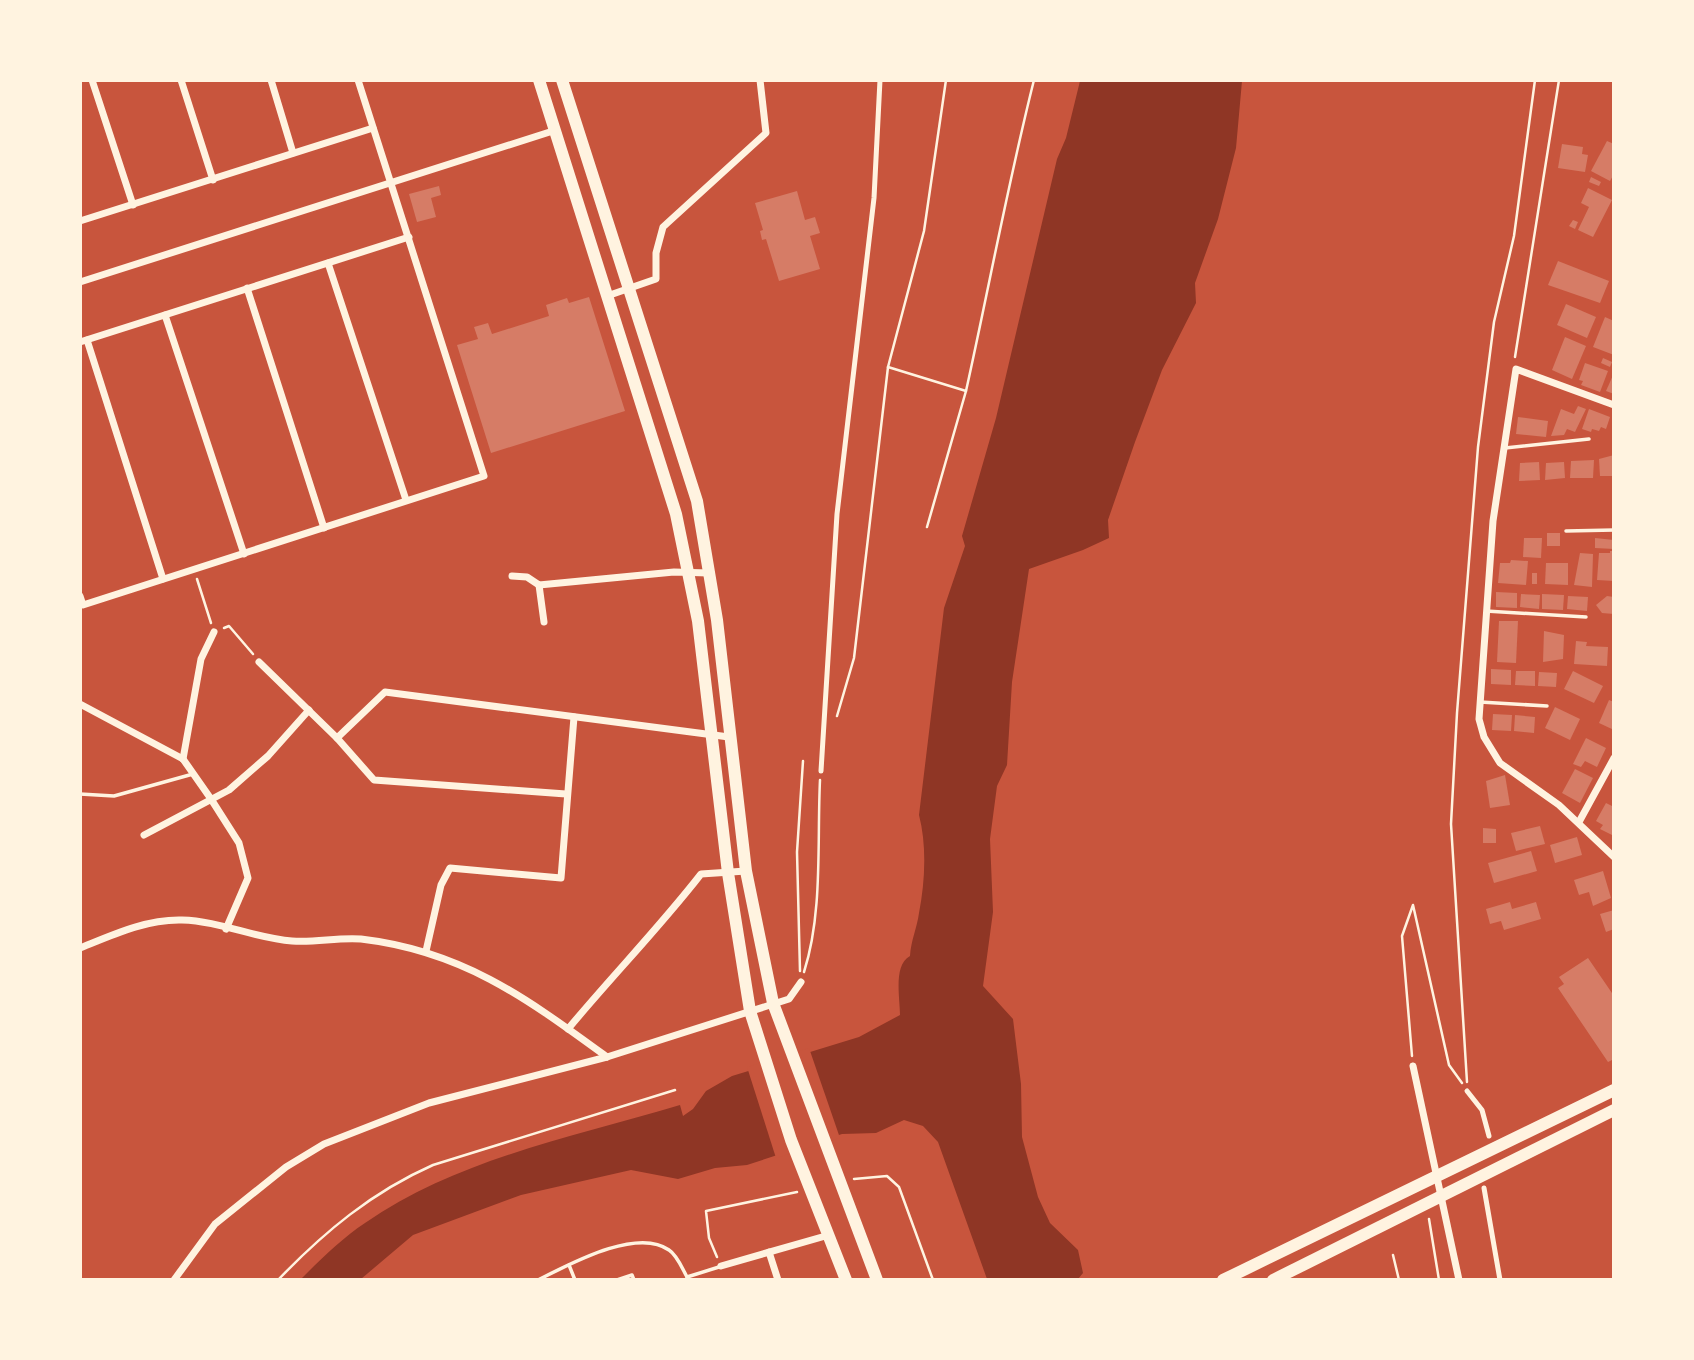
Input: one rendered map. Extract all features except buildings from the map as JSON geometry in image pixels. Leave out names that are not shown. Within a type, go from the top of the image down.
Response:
[{"type":"highway","points":[[539,80],[676,514],[698,621],[728,873],[750,1011],[825,1229],[846,1279]]},
{"type":"highway","points":[[562,80],[697,501],[709,573],[746,872],[773,1003],[850,1215],[877,1279]]},
{"type":"highway","points":[[1223,1279],[1614,1090]]},
{"type":"highway","points":[[1273,1279],[1614,1110]]},
{"type":"street","points":[[92,80],[133,205]]},
{"type":"street","points":[[181,80],[214,180]]},
{"type":"street","points":[[271,80],[293,153]]},
{"type":"street","points":[[80,596],[83,605],[484,476],[358,80]]},
{"type":"street","points":[[607,296],[656,279],[656,253],[663,227],[766,133],[760,80]]},
{"type":"street","points":[[821,771],[837,514],[870,236],[880,80]]},
{"type":"street","points":[[80,221],[373,128]]},
{"type":"street","points":[[80,282],[556,130]]},
{"type":"street","points":[[163,579],[84,341],[409,237]]},
{"type":"street","points":[[328,263],[406,500]]},
{"type":"street","points":[[247,288],[324,528]]},
{"type":"street","points":[[165,314],[243,554]]},
{"type":"street","points":[[1614,405],[1516,369],[1493,521],[1479,719],[1484,737],[1500,763],[1579,822],[1614,857]]},
{"type":"street","points":[[512,576],[527,577],[539,586],[688,572],[709,573]]},
{"type":"street","points":[[539,586],[544,621]]},
{"type":"street","points":[[183,759],[201,659],[214,632]]},
{"type":"street","points":[[259,662],[337,738],[374,780],[566,794]]},
{"type":"street","points":[[337,738],[385,692],[729,737]]},
{"type":"street","points":[[80,704],[183,759],[211,799],[239,843],[248,878],[226,929]]},
{"type":"street","points":[[144,835],[229,790],[268,756],[309,710]]},
{"type":"street","points":[[426,951],[441,885],[450,869],[561,878],[574,717]]},
{"type":"street","points":[[1579,822],[1614,758]]},
{"type":"street","points":[[568,1029],[608,981],[656,932],[701,874],[746,872]]},
{"type":"street","points":[[80,948],[127,928],[182,920],[292,942],[359,939],[426,951],[465,965],[568,1029],[607,1058]]},
{"type":"street","points":[[174,1279],[215,1224],[285,1167],[324,1144],[429,1103],[607,1058],[789,999],[801,982]]},
{"type":"street","points":[[1413,1066],[1459,1279]]},
{"type":"street","points":[[1467,1091],[1482,1110],[1489,1136]]},
{"type":"street","points":[[1484,1188],[1500,1279]]},
{"type":"street","points":[[721,1266],[769,1252],[825,1229]]},
{"type":"street","points":[[769,1252],[778,1279]]},
{"type":"lane","points":[[1504,448],[1590,439]]},
{"type":"lane","points":[[1566,531],[1614,530]]},
{"type":"lane","points":[[1486,611],[1586,617]]},
{"type":"lane","points":[[1480,702],[1547,706]]},
{"type":"lane","points":[[80,794],[114,796],[193,774]]},
{"type":"lane","points":[[538,1279],[637,1240],[658,1243],[672,1251],[688,1278],[721,1266]]},
{"type":"lane","points":[[569,1265],[575,1279]]},
{"type":"lane","points":[[617,1279],[632,1275],[634,1279]]},
{"type":"path","points":[[835,721],[854,658],[888,367],[924,231],[946,80]]},
{"type":"path","points":[[927,527],[966,391],[1034,80]]},
{"type":"path","points":[[1467,1091],[1466,1035],[1451,824],[1457,713],[1478,447],[1494,322],[1514,236],[1535,80]]},
{"type":"path","points":[[1516,369],[1515,349],[1559,80]]},
{"type":"path","points":[[888,367],[966,391]]},
{"type":"path","points":[[194,569],[214,632],[229,626],[259,662]]},
{"type":"path","points":[[801,982],[797,864],[803,761]]},
{"type":"path","points":[[801,982],[812,940],[821,771]]},
{"type":"path","points":[[1413,1066],[1402,936],[1413,905],[1450,1065],[1467,1091]]},
{"type":"path","points":[[278,1279],[321,1235],[397,1181],[433,1165],[675,1090]]},
{"type":"path","points":[[1428,1212],[1439,1279]]},
{"type":"path","points":[[1393,1255],[1399,1279]]},
{"type":"shaded area","points":[[1080,81],[1242,81],[1236,148],[1218,219],[1195,283],[1196,303],[1162,370],[1135,442],[1108,520],[1109,538],[1029,569],[1012,682],[1007,765],[997,786],[990,839],[993,912],[983,986],[1013,1019],[1021,1084],[1022,1137],[1038,1197],[1050,1223],[1078,1250],[1083,1273],[1078,1279],[987,1279],[938,1142],[923,1126],[904,1120],[876,1133],[842,1134],[747,1165],[715,1168],[678,1179],[631,1170],[521,1195],[413,1235],[361,1279],[300,1280],[356,1229],[438,1182],[517,1152],[680,1105],[683,1116],[693,1109],[706,1091],[732,1076],[859,1037],[900,1015],[899,974],[905,960],[910,956],[923,889],[924,851],[919,815],[944,608],[965,546],[962,536],[996,418],[1057,159],[1066,138]]},
{"type":"pier","points":[[809,1048],[840,1138],[776,1158],[747,1067]]}]
